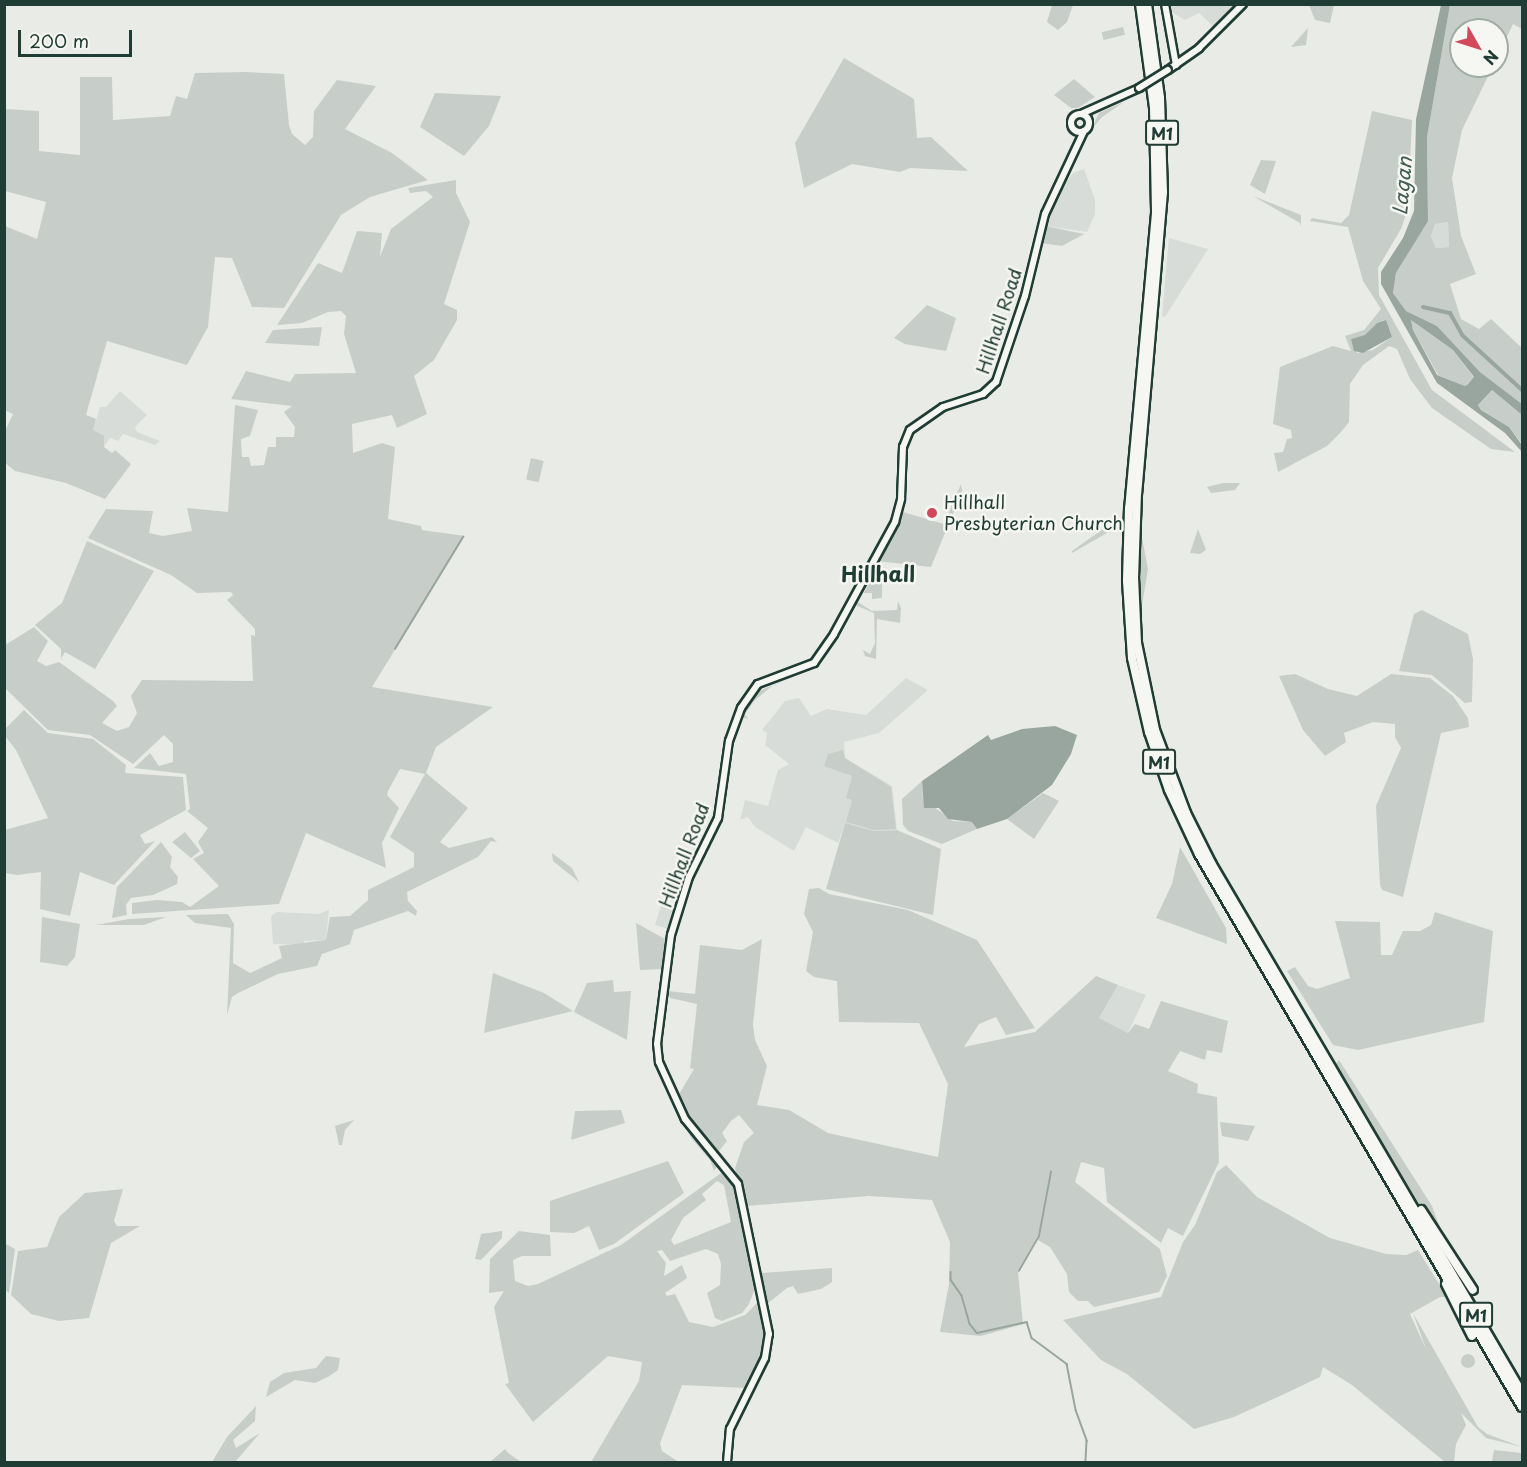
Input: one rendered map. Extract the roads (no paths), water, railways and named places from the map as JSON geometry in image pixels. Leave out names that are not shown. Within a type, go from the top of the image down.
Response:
[{"type":"highway","name":"M1","points":[[1138,4],[1147,25],[1160,98],[1163,192],[1133,551],[1142,671],[1161,747],[1197,836],[1522,1393]]},
{"type":"highway","name":"M1","points":[[1148,4],[1147,25],[1154,107],[1156,213],[1130,497],[1127,581],[1130,640],[1141,702],[1170,790],[1199,854],[1522,1407]]},
{"type":"highway","points":[[1377,1144],[1473,1290]]},
{"type":"highway","points":[[1406,1207],[1472,1336]]},
{"type":"main road","points":[[1165,4],[1176,65]]},
{"type":"main road","points":[[1077,142],[1072,120],[1139,88],[1176,65],[1243,4]]},
{"type":"main road","points":[[1081,114],[1089,124],[1097,109]]},
{"type":"main road","name":"Hillhall Road","points":[[727,1462],[729,1429],[765,1358],[769,1334],[738,1184],[686,1119],[659,1062],[657,1044],[670,935],[689,877],[718,818],[729,741],[741,708],[759,684],[814,663],[834,634],[895,522],[901,499],[903,447],[910,430],[943,407],[988,392],[996,382],[1025,296],[1045,214],[1077,142],[1089,124]]},
{"type":"main road","points":[[1073,128],[1084,131]]},
{"type":"waterway","points":[[1423,307],[1450,313],[1462,335],[1522,390]]},
{"type":"waterway","points":[[395,649],[463,537]]},
{"type":"waterway","points":[[1019,1271],[1039,1236],[1051,1172]]},
{"type":"waterway","points":[[951,1272],[951,1280],[962,1296],[970,1324],[977,1333],[1027,1322],[1032,1338],[1067,1364],[1076,1410],[1087,1441],[1086,1462]]},
{"type":"place","name":"Hillhall Presbyterian Church","points":[[932,513]]},
{"type":"district","name":"Hillhall","points":[[878,573]]},
{"type":"water label","name":"Lagan","points":[[1402,186]]}]
